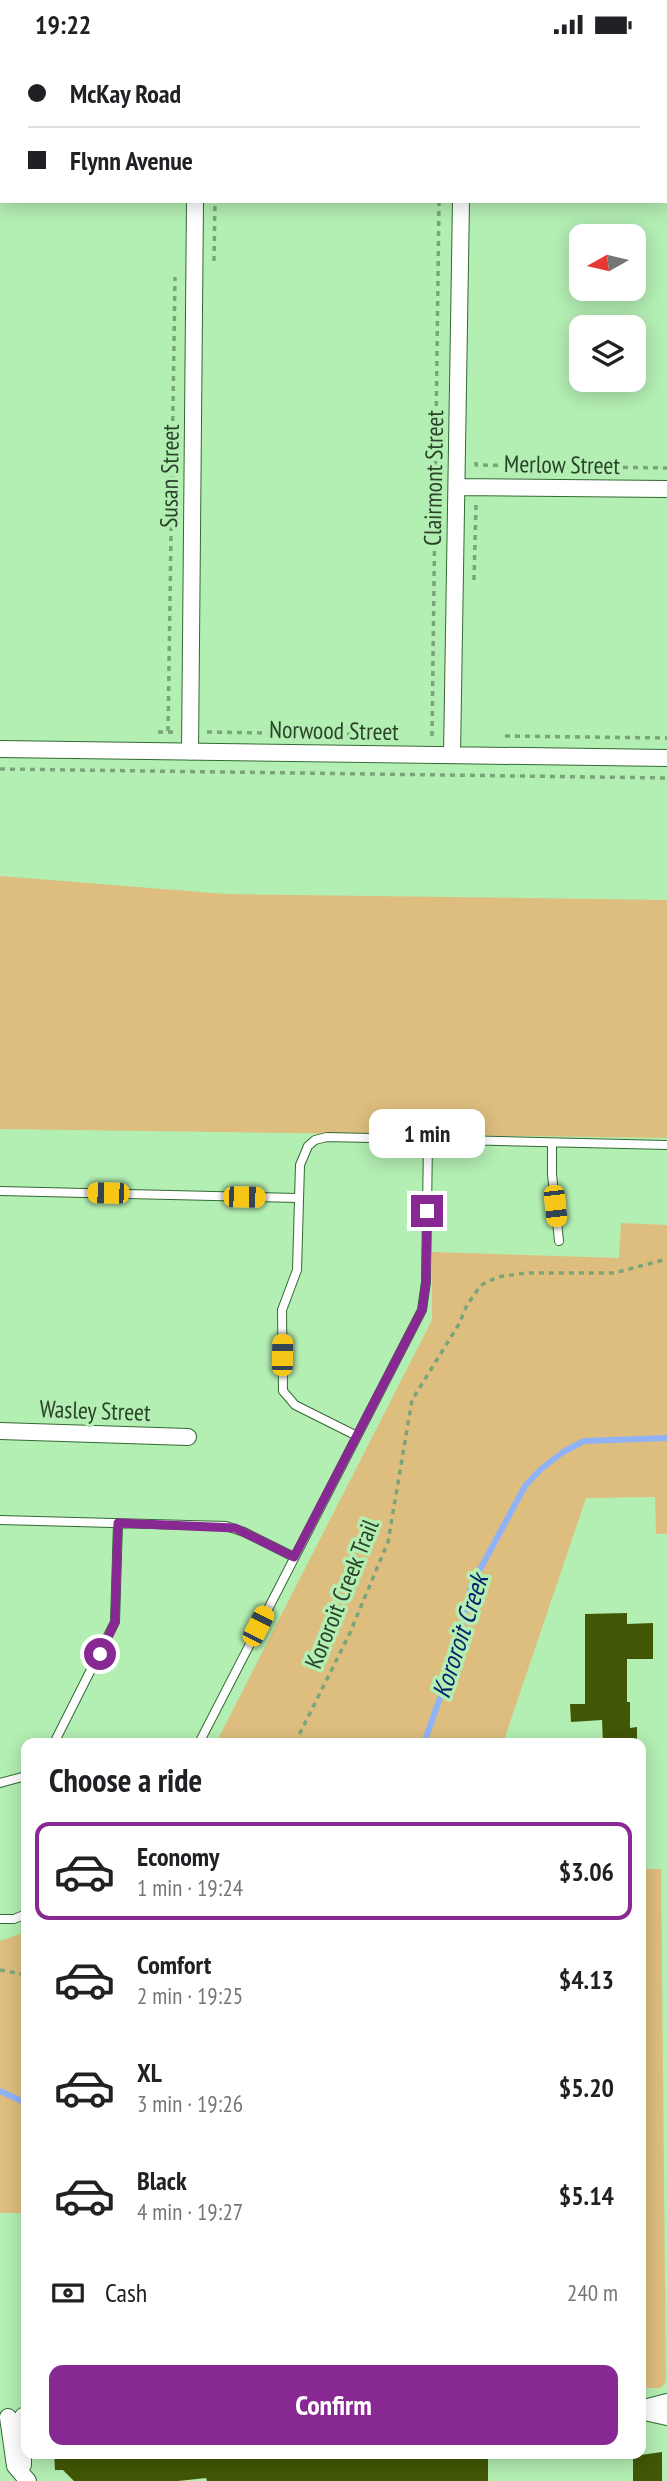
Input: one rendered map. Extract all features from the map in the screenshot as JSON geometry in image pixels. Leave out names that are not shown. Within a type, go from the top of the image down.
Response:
[{"type":"street","name":"Susan Street","points":[[190,752],[195,203]]},
{"type":"street","name":"Clairmont Street","points":[[452,755],[461,203]]},
{"type":"street","name":"Merlow Street","points":[[457,487],[667,489]]},
{"type":"street","name":"Norwood Street","points":[[0,749],[667,758]]},
{"type":"street","name":"Wasley Street","points":[[0,1431],[188,1437]]},
{"type":"street","points":[[646,2408],[667,2402]]},
{"type":"street","points":[[646,2412],[667,2417]]},
{"type":"street","points":[[14,2417],[21,2447]]},
{"type":"street","points":[[23,2459],[27,2479]]},
{"type":"lane","points":[[357,1436],[295,1405],[283,1391],[282,1310],[297,1270],[299,1176],[302,1155],[307,1146],[315,1140],[327,1137],[667,1145]]},
{"type":"lane","points":[[202,1738],[422,1310],[426,1282],[428,1140]]},
{"type":"lane","points":[[552,1143],[552,1174],[559,1241]]},
{"type":"lane","points":[[0,1191],[298,1198]]},
{"type":"lane","points":[[0,1520],[235,1528],[294,1557]]},
{"type":"lane","points":[[57,1738],[115,1622],[118,1523]]},
{"type":"lane","points":[[0,1783],[21,1777]]},
{"type":"lane","points":[[0,1919],[21,1917]]},
{"type":"path","points":[[439,203],[432,736],[453,736]]},
{"type":"path","points":[[168,732],[175,271]]},
{"type":"path","points":[[476,451],[476,465],[667,468]]},
{"type":"path","points":[[158,732],[406,735]]},
{"type":"path","points":[[499,736],[667,738]]},
{"type":"path","points":[[0,769],[667,778]]},
{"type":"path","name":"Kororoit Creek Trail","points":[[298,1738],[349,1635],[388,1542],[412,1400],[481,1285],[498,1277],[525,1273],[614,1273],[667,1259]]},
{"type":"path","points":[[0,1971],[21,1974]]},
{"type":"shaded area","points":[[0,876],[225,894],[667,900],[667,1138],[0,1129]]},
{"type":"shaded area","points":[[621,1223],[667,1225],[667,1534],[656,1534],[655,1497],[586,1498],[505,1738],[219,1738],[432,1320],[432,1252],[619,1258]]},
{"type":"shaded area","points":[[646,1869],[661,1869],[666,2382],[661,2388],[646,2388]]},
{"type":"shaded area","points":[[21,1934],[21,2213],[0,2213],[0,1941]]},
{"type":"building","points":[[627,1613],[627,1624],[653,1623],[653,1659],[627,1659],[630,1728],[637,1727],[637,1738],[603,1738],[602,1720],[571,1722],[570,1704],[585,1704],[585,1614]]},
{"type":"building","points":[[662,2452],[662,2481],[633,2481],[633,2459],[646,2459],[646,2454]]},
{"type":"building","points":[[54,2459],[488,2459],[488,2481],[207,2481],[206,2478],[178,2481],[74,2481],[63,2470],[55,2470]]},
{"type":"waterway","name":"Kororoit Creek","points":[[426,1738],[451,1667],[471,1586],[525,1486],[563,1452],[584,1441],[667,1438]]},
{"type":"waterway","name":"Kororoit Creek","points":[[0,2091],[21,2101]]},
{"type":"route","points":[[100,1654],[115,1622],[118,1523],[226,1526],[294,1557],[422,1310],[426,1282],[427,1211]]}]
